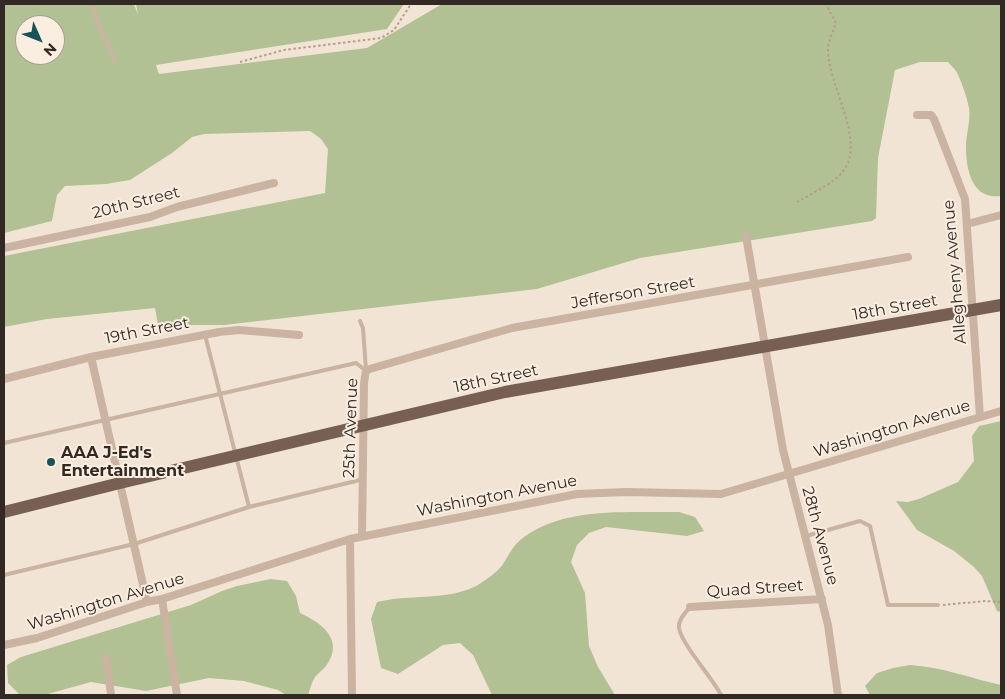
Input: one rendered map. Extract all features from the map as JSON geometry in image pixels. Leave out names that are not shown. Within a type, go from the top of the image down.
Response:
[{"type":"main road","name":"18th Street","points":[[4,512],[505,392],[1001,305]]},
{"type":"street","name":"Allegheny Avenue","points":[[917,115],[931,115],[934,119],[965,199],[980,416]]},
{"type":"street","name":"20th Street","points":[[4,248],[150,217],[176,207],[274,183]]},
{"type":"street","points":[[967,224],[1001,215]]},
{"type":"street","name":"28th Avenue","points":[[746,236],[783,450],[830,633],[838,695]]},
{"type":"street","name":"Jefferson Street","points":[[366,370],[512,328],[755,286],[908,257]]},
{"type":"street","name":"19th Street","points":[[4,379],[91,357],[205,334],[239,330],[299,335]]},
{"type":"street","points":[[91,357],[147,602]]},
{"type":"street","name":"25th Avenue","points":[[362,536],[364,383],[366,370]]},
{"type":"street","name":"Washington Avenue","points":[[4,645],[37,638],[362,536],[577,494],[626,492],[721,494],[1001,410]]},
{"type":"street","points":[[350,539],[352,695]]},
{"type":"street","name":"Quad Street","points":[[690,608],[822,598]]},
{"type":"street","points":[[162,599],[177,695]]},
{"type":"street","points":[[106,657],[111,695]]},
{"type":"lane","points":[[93,4],[96,20],[116,61]]},
{"type":"lane","name":"25th Avenue","points":[[360,321],[364,328],[366,370]]},
{"type":"lane","points":[[205,334],[249,507]]},
{"type":"lane","points":[[4,443],[356,363],[366,370]]},
{"type":"lane","points":[[4,575],[134,544],[249,507],[364,479]]},
{"type":"lane","points":[[806,536],[860,520],[870,526],[888,606],[938,605]]},
{"type":"lane","points":[[690,608],[683,615],[679,626],[683,636],[721,695]]},
{"type":"path","points":[[240,62],[284,50],[381,38],[394,30],[411,4]]},
{"type":"path","points":[[797,202],[838,177],[850,161],[848,123],[829,61],[828,48],[836,23],[826,4]]},
{"type":"path","points":[[938,605],[985,601],[1001,602]]},
{"type":"green space","points":[[4,4],[134,4],[138,15],[136,4],[404,4],[387,29],[156,65],[159,74],[367,48],[442,4],[1001,4],[1001,196],[991,196],[983,193],[977,188],[969,174],[966,147],[969,108],[964,89],[956,71],[948,62],[920,62],[895,70],[878,158],[876,218],[872,221],[640,258],[537,289],[224,325],[158,325],[155,308],[47,319],[4,327],[4,256],[325,193],[328,149],[321,139],[310,131],[204,134],[192,137],[172,153],[130,180],[106,184],[65,186],[57,195],[52,221],[4,233]]},
{"type":"green space","points":[[1001,421],[1001,612],[997,611],[982,576],[974,567],[954,551],[917,530],[896,501],[908,502],[919,499],[958,482],[974,461],[972,436],[979,426]]},
{"type":"green space","points":[[679,512],[695,517],[704,531],[687,536],[606,527],[589,533],[577,545],[571,562],[585,593],[589,646],[598,667],[615,695],[492,695],[473,655],[460,643],[443,645],[398,674],[381,668],[371,619],[377,602],[401,598],[438,596],[474,587],[498,570],[520,540],[541,527],[559,520],[598,513]]},
{"type":"green space","points":[[271,579],[287,581],[296,596],[300,613],[323,627],[332,640],[331,657],[326,666],[315,677],[308,695],[286,695],[278,690],[244,681],[209,678],[146,691],[91,682],[44,695],[20,695],[8,683],[7,665],[21,657],[191,605],[237,586]]},
{"type":"green space","points":[[910,665],[945,670],[1001,685],[1001,695],[870,695],[865,686],[877,673]]},
{"type":"place","name":"AAA J-Ed's Entertainment","points":[[51,462]]}]
